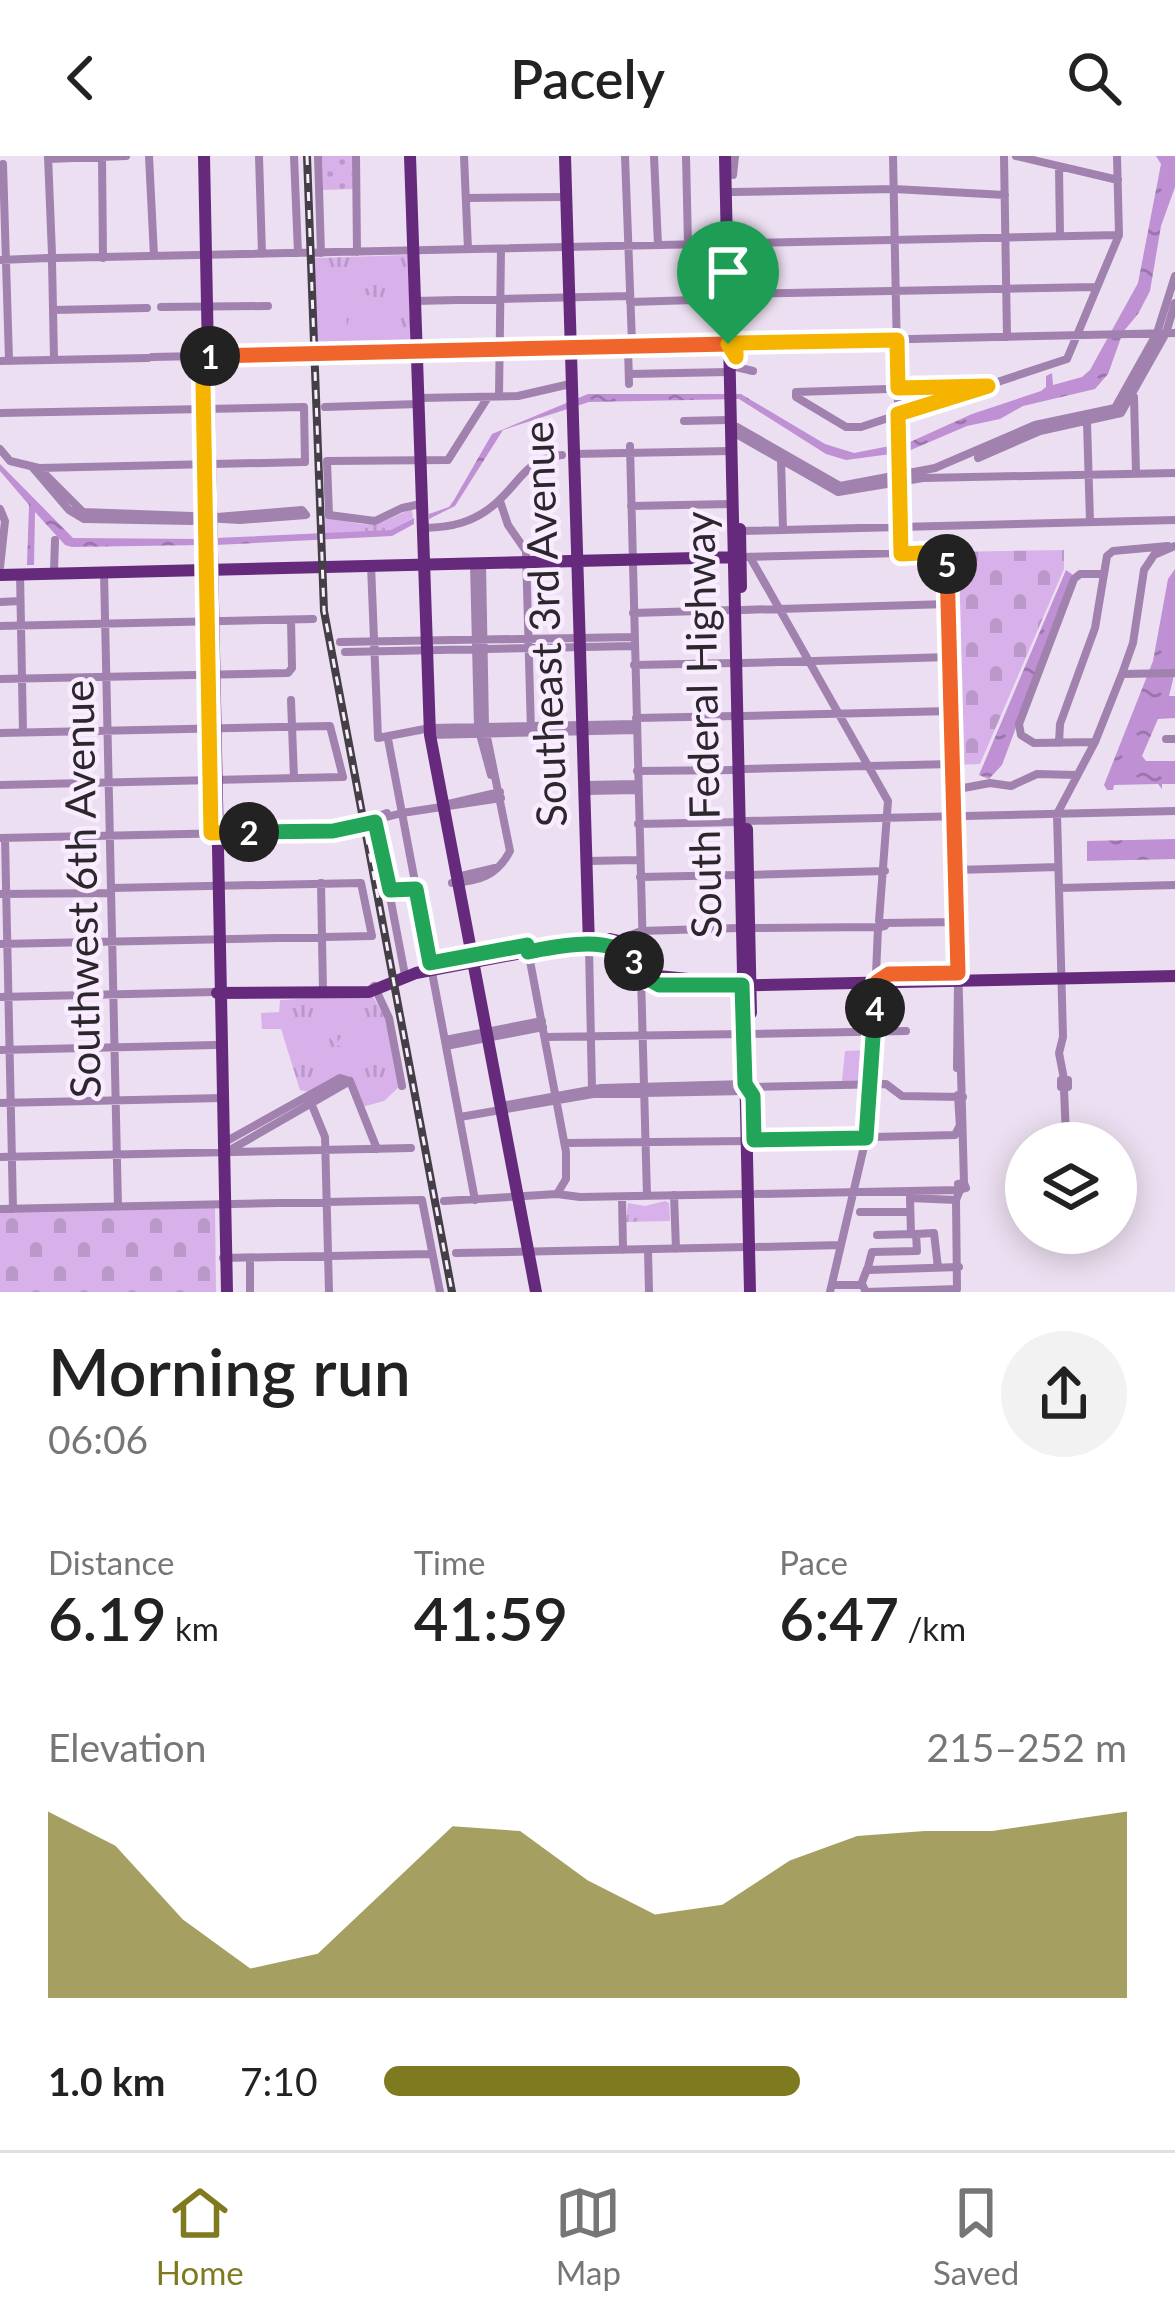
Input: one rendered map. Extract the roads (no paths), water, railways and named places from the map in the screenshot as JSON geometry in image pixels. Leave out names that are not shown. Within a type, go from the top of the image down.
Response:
[{"type":"main road","points":[[204,156],[208,305],[202,518],[209,569],[220,1098]]},
{"type":"main road","points":[[410,156],[428,731],[533,1292]]},
{"type":"main road","name":"Southeast 3rd Avenue","points":[[566,156],[571,419],[567,454],[580,643],[589,943]]},
{"type":"main road","name":"South Federal Highway","points":[[729,161],[733,192],[730,243]]},
{"type":"main road","name":"South Federal Highway","points":[[729,161],[735,428],[731,504],[741,557]]},
{"type":"main road","name":"South Federal Highway","points":[[734,456],[741,557],[738,610],[752,1292]]},
{"type":"main road","points":[[0,570],[741,557]]},
{"type":"main road","points":[[219,992],[374,988],[404,972],[431,966],[618,938],[629,943],[653,982],[670,987]]},
{"type":"main road","points":[[589,943],[621,947],[664,978],[697,983]]},
{"type":"main road","points":[[642,994],[647,988],[697,983],[1175,972]]},
{"type":"main road","points":[[219,992],[216,1046],[226,1149],[224,1292]]},
{"type":"street","points":[[102,156],[103,258]]},
{"type":"street","points":[[54,359],[48,157],[126,156]]},
{"type":"street","points":[[149,156],[154,257]]},
{"type":"street","points":[[259,156],[262,254]]},
{"type":"street","points":[[294,156],[298,254]]},
{"type":"street","points":[[319,156],[321,253]]},
{"type":"street","points":[[356,156],[357,252]]},
{"type":"street","points":[[464,156],[468,249]]},
{"type":"street","points":[[625,156],[632,344],[628,347],[629,379],[704,373],[732,353]]},
{"type":"street","points":[[654,156],[658,245]]},
{"type":"street","points":[[686,156],[688,244]]},
{"type":"street","points":[[893,156],[901,554]]},
{"type":"street","points":[[1004,156],[1006,337]]},
{"type":"street","points":[[1016,156],[1118,179]]},
{"type":"street","points":[[964,390],[796,392],[796,397],[852,428],[1066,359],[1119,235],[1117,156]]},
{"type":"street","points":[[2,166],[5,361],[628,347],[732,353],[897,340],[1166,333]]},
{"type":"street","points":[[1059,167],[1060,236]]},
{"type":"street","points":[[733,192],[894,189],[1005,195]]},
{"type":"street","points":[[466,199],[567,197]]},
{"type":"street","points":[[3,260],[1119,235]]},
{"type":"street","points":[[499,396],[500,249]]},
{"type":"street","points":[[1166,333],[1175,276]]},
{"type":"street","points":[[414,301],[1096,287]]},
{"type":"street","points":[[936,473],[1035,425],[1087,418],[1114,408],[1166,333],[1175,303]]},
{"type":"street","points":[[161,307],[268,306]]},
{"type":"street","points":[[53,310],[147,308]]},
{"type":"street","points":[[732,353],[753,371]]},
{"type":"street","points":[[325,407],[526,395],[570,386]]},
{"type":"street","points":[[1132,387],[1136,473]]},
{"type":"street","points":[[422,504],[375,520],[329,515],[327,461],[452,457],[488,397]]},
{"type":"street","points":[[0,413],[304,407],[305,462],[36,468],[10,461],[0,449]]},
{"type":"street","points":[[1087,418],[1090,522]]},
{"type":"street","points":[[684,421],[735,428],[838,492],[936,473],[979,477],[1175,472]]},
{"type":"street","points":[[630,450],[647,1196]]},
{"type":"street","points":[[422,528],[467,522],[500,501],[528,467],[544,458],[630,450],[734,456]]},
{"type":"street","points":[[978,454],[979,477]]},
{"type":"street","points":[[781,457],[783,530]]},
{"type":"street","points":[[36,468],[76,516],[202,518],[303,516],[307,512],[202,518]]},
{"type":"street","points":[[500,501],[508,525],[523,542],[527,562],[531,729]]},
{"type":"street","points":[[631,506],[731,504]]},
{"type":"street","points":[[0,509],[0,570]]},
{"type":"street","points":[[740,531],[1175,520]]},
{"type":"street","points":[[54,571],[55,540]]},
{"type":"street","points":[[1059,742],[1060,724],[1092,642],[1107,556],[1113,551],[1175,546]]},
{"type":"street","points":[[1150,560],[1175,546]]},
{"type":"street","points":[[1065,1122],[1059,1053],[1063,1037],[1057,814],[1095,742],[1122,674],[1150,560],[1143,548]]},
{"type":"street","points":[[741,557],[945,553],[960,1189]]},
{"type":"street","points":[[741,557],[780,609],[888,801],[866,1138],[834,1287],[862,1284]]},
{"type":"street","points":[[456,881],[494,869],[508,851],[484,730],[478,562]]},
{"type":"street","points":[[371,565],[373,647],[383,738],[402,813],[475,1200]]},
{"type":"street","name":"Southwest 6th Avenue","points":[[104,570],[118,1207]]},
{"type":"street","points":[[20,572],[23,732]]},
{"type":"street","points":[[1095,742],[1028,741],[1021,734],[1020,718],[1074,579],[1080,574],[1104,574]]},
{"type":"street","points":[[0,602],[20,601]]},
{"type":"street","points":[[633,613],[948,604]]},
{"type":"street","points":[[0,626],[313,619]]},
{"type":"street","points":[[0,680],[291,672],[291,620]]},
{"type":"street","points":[[340,642],[373,647]]},
{"type":"street","points":[[345,652],[373,647],[634,642]]},
{"type":"street","points":[[634,665],[950,657]]},
{"type":"street","points":[[1122,674],[1175,673]]},
{"type":"street","points":[[292,700],[294,778]]},
{"type":"street","points":[[383,738],[428,731],[582,728],[740,716],[951,711]]},
{"type":"street","points":[[0,733],[332,727],[343,777],[0,784]]},
{"type":"street","points":[[637,771],[952,764]]},
{"type":"street","points":[[952,790],[990,783],[1011,786],[1037,775],[1077,775]]},
{"type":"street","points":[[584,788],[638,787]]},
{"type":"street","points":[[13,1208],[12,1050],[3,970],[2,838],[344,829],[498,795]]},
{"type":"street","points":[[638,824],[1175,811]]},
{"type":"street","points":[[375,819],[404,972]]},
{"type":"street","points":[[586,861],[639,860]]},
{"type":"street","points":[[955,870],[1058,867]]},
{"type":"street","points":[[640,877],[885,871]]},
{"type":"street","points":[[3,894],[361,883],[372,936],[3,944]]},
{"type":"street","points":[[321,884],[322,990]]},
{"type":"street","points":[[1059,888],[1175,885]]},
{"type":"street","points":[[390,897],[414,893],[414,888]]},
{"type":"street","points":[[618,938],[631,938],[641,931],[956,922]]},
{"type":"street","name":"Southeast 3rd Avenue","points":[[589,943],[593,1091]]},
{"type":"street","points":[[528,948],[565,1143],[566,1179],[557,1194]]},
{"type":"street","points":[[374,988],[389,1018],[402,1086]]},
{"type":"street","points":[[5,997],[219,992]]},
{"type":"street","points":[[446,1043],[544,1028],[592,1036],[906,1031]]},
{"type":"street","points":[[0,1050],[216,1046]]},
{"type":"street","points":[[226,1149],[350,1081],[377,1148]]},
{"type":"street","points":[[460,1117],[593,1091],[890,1084],[902,1096],[960,1096]]},
{"type":"street","points":[[917,1251],[872,1252],[862,1284],[866,1292],[959,1286],[960,1096]]},
{"type":"street","points":[[0,1103],[220,1098]]},
{"type":"street","points":[[310,1100],[326,1150],[329,1292]]},
{"type":"street","points":[[565,1143],[956,1135],[960,1125]]},
{"type":"street","points":[[0,1157],[411,1148]]},
{"type":"street","points":[[444,1201],[557,1194],[622,1197],[960,1189]]},
{"type":"street","points":[[918,1268],[910,1198],[960,1189]]},
{"type":"street","points":[[674,1195],[676,1249]]},
{"type":"street","points":[[622,1197],[623,1250]]},
{"type":"street","points":[[0,1209],[422,1200],[440,1292]]},
{"type":"street","points":[[860,1212],[910,1212]]},
{"type":"street","points":[[877,1235],[937,1234],[938,1268]]},
{"type":"street","points":[[456,1253],[841,1245]]},
{"type":"street","points":[[648,1250],[649,1292]]},
{"type":"street","points":[[223,1258],[431,1254]]},
{"type":"street","points":[[250,1258],[250,1292]]},
{"type":"street","points":[[868,1267],[959,1268]]},
{"type":"water","points":[[1156,156],[1175,156],[1175,187],[1161,226],[1150,291],[1123,332],[1108,374],[1095,389],[1023,406],[1000,419],[967,426],[906,452],[846,460],[826,454],[739,399],[589,402],[503,430],[455,506],[429,519],[429,514],[449,507],[492,434],[588,394],[741,394],[825,444],[854,453],[910,442],[1041,391],[1052,373],[1053,385],[1082,377],[1138,283],[1161,164]]},
{"type":"water","points":[[0,464],[73,538],[201,539],[201,545],[72,547],[35,512],[34,565],[27,565],[29,505],[0,471]]},
{"type":"water","points":[[414,518],[414,524],[392,536],[216,545],[216,538],[391,530]]},
{"type":"water","points":[[1175,569],[1175,671],[1169,696],[1175,696],[1175,718],[1158,719],[1142,756],[1146,761],[1175,761],[1175,784],[1162,784],[1162,789],[1158,784],[1114,785],[1107,790],[1104,785],[1153,661],[1168,579]]},
{"type":"water","points":[[1066,570],[1073,575],[1002,765],[989,779],[979,775]]},
{"type":"water","points":[[1175,839],[1175,859],[1087,861],[1087,841]]},
{"type":"railway","points":[[307,156],[324,611],[452,1292]]}]
